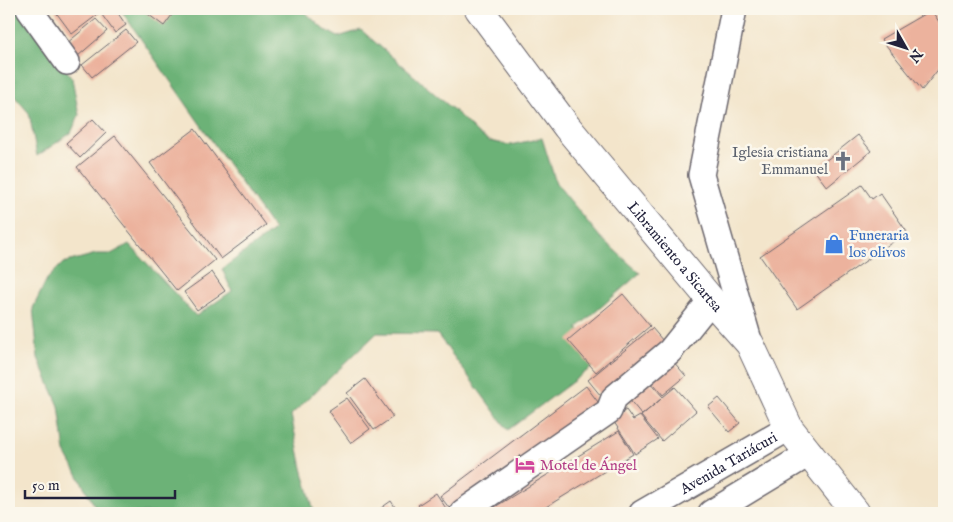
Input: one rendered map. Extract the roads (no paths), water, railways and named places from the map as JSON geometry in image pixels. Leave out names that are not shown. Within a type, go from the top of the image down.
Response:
[{"type":"main road","name":"Libramiento a Sicartsa","points":[[479,9],[567,127],[750,344],[789,428],[856,513]]},
{"type":"street","points":[[29,9],[68,62]]},
{"type":"street","points":[[734,9],[701,175],[750,344]]},
{"type":"street","points":[[463,512],[609,411],[614,398],[670,350],[711,300]]},
{"type":"street","name":"Avenida Tariácuri","points":[[642,513],[789,428]]},
{"type":"street","points":[[711,513],[810,453]]},
{"type":"place","name":"Iglesia cristiana Emmanuel","points":[[843,161]]},
{"type":"place","name":"Funeraria los olivos","points":[[834,244]]},
{"type":"place","name":"Motel de Ángel","points":[[525,465]]}]
